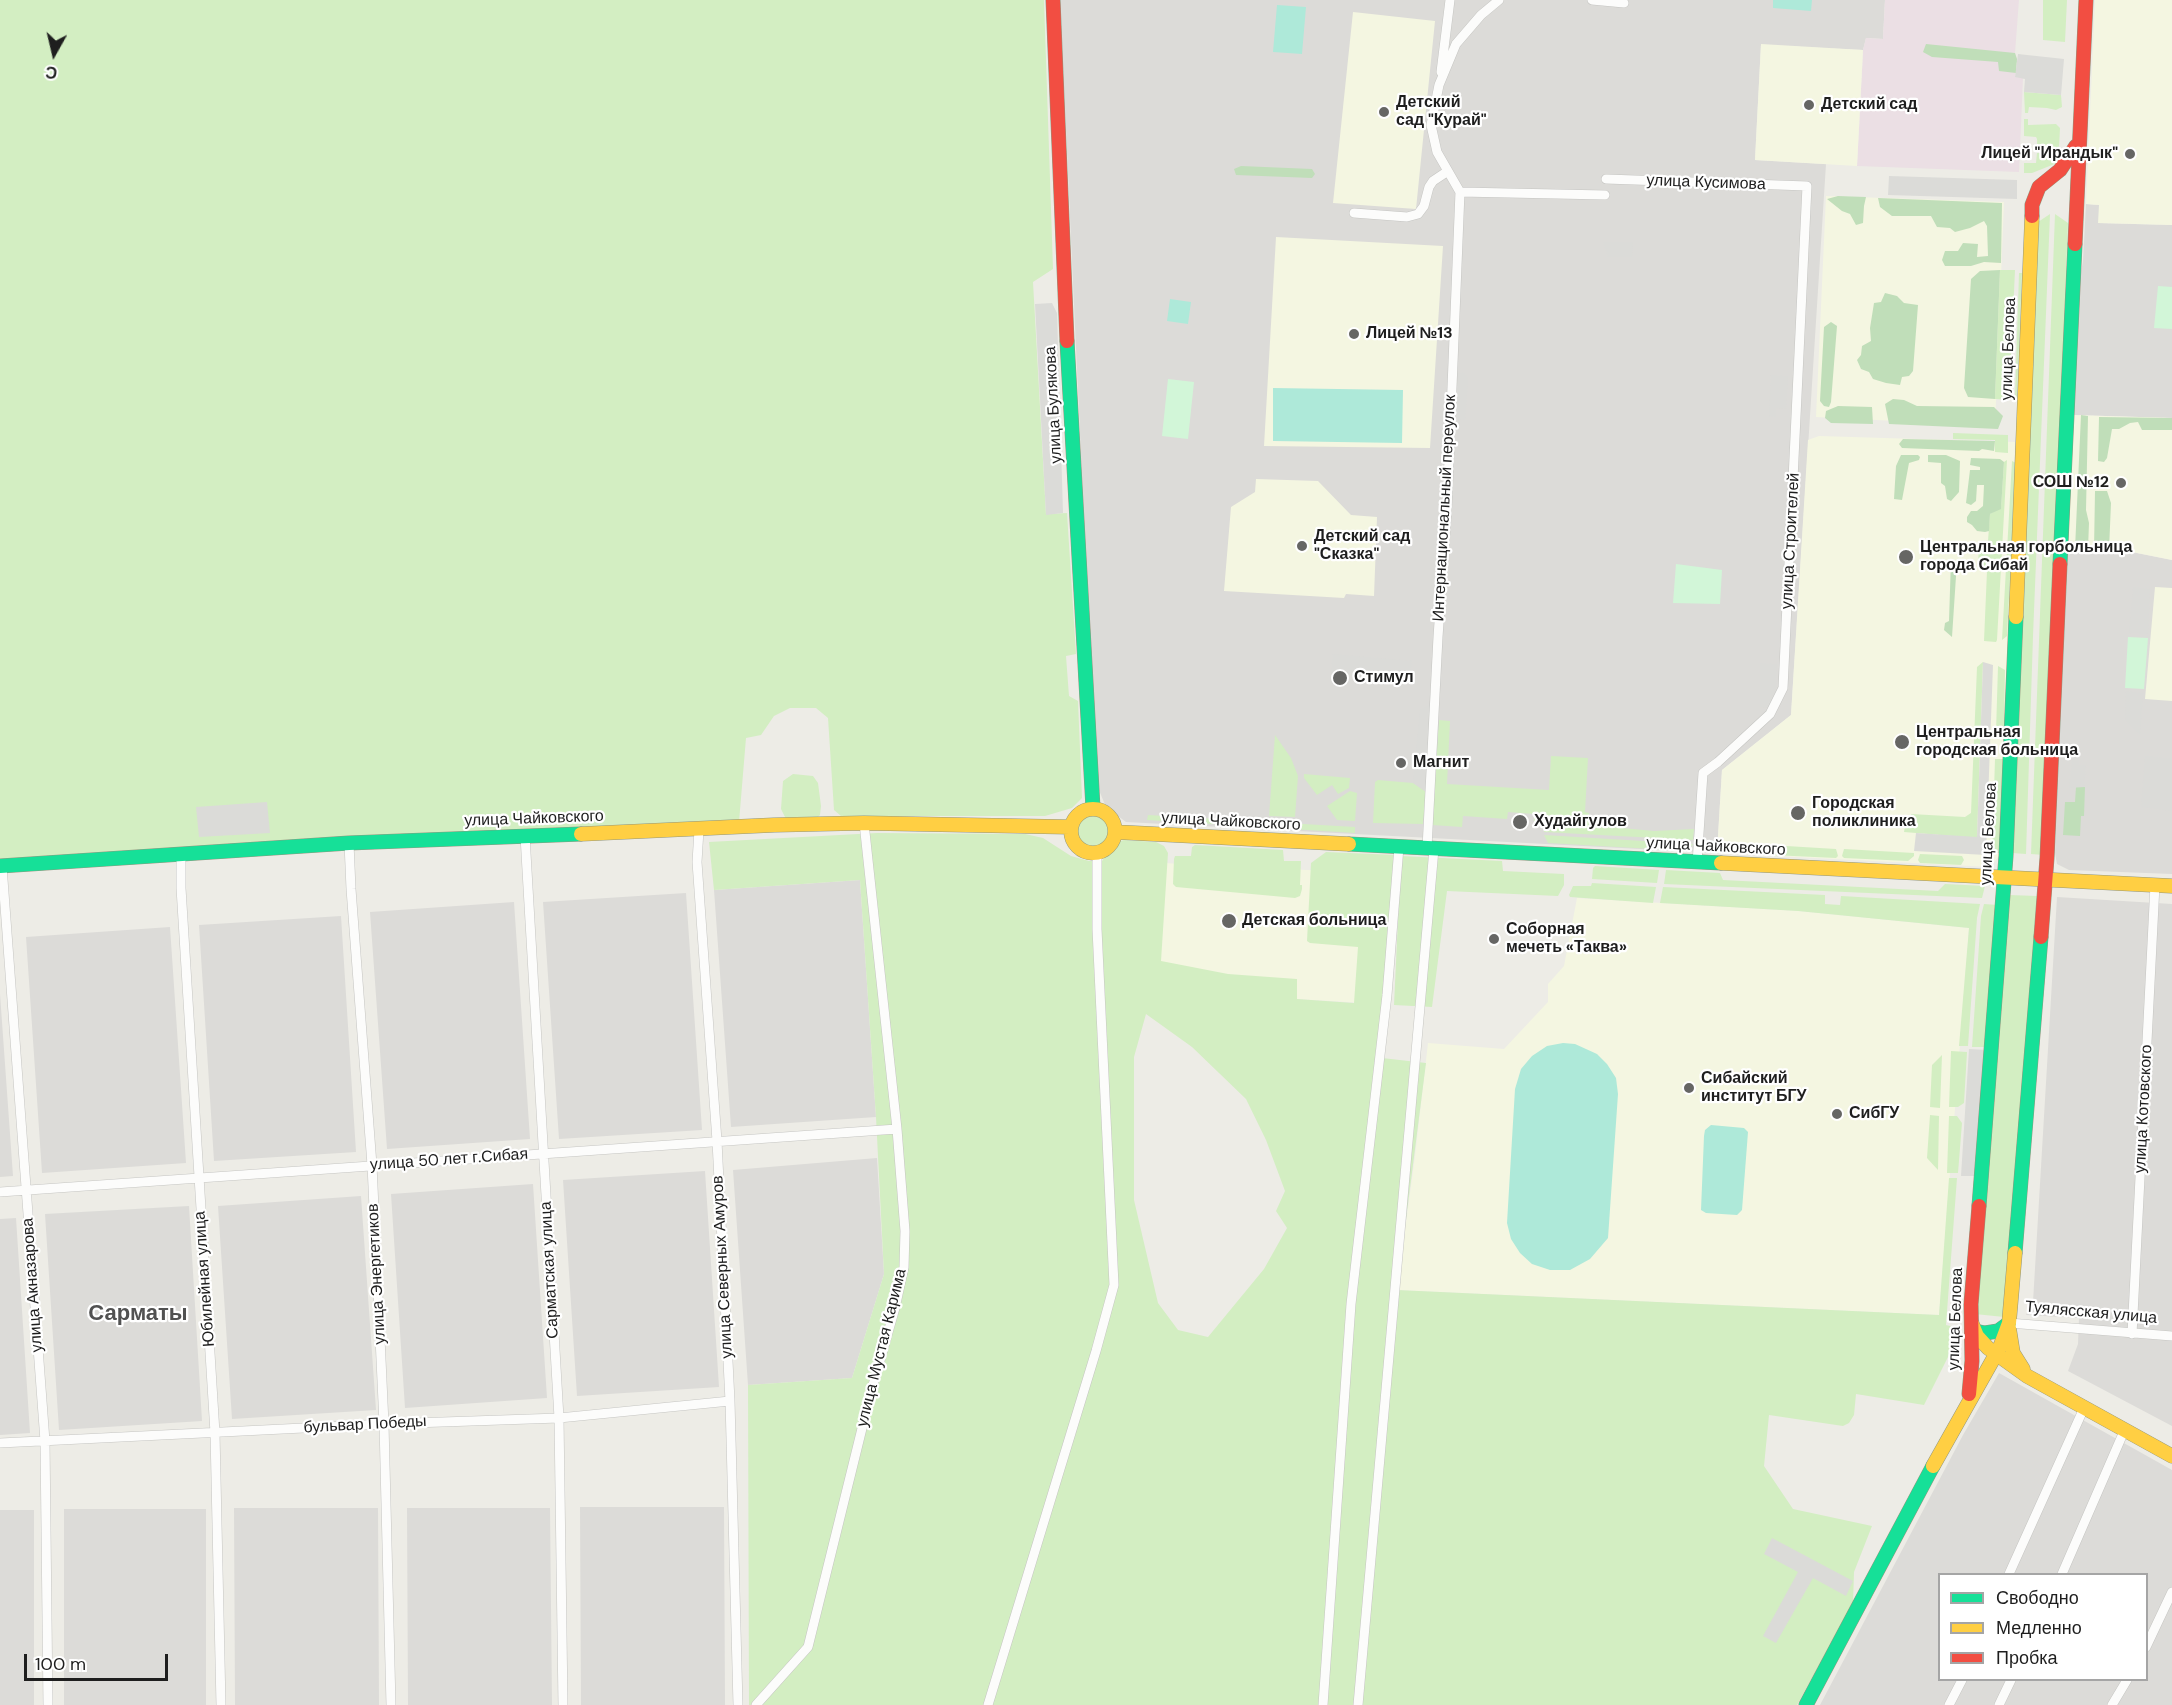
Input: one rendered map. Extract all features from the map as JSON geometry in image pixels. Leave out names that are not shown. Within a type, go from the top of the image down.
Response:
[{"type":"main road","name":"улица Булякова","points":[[1053,0],[1066,322],[1093,808]]},
{"type":"main road","name":"улица Белова","points":[[1806,1705],[1996,1354],[2009,1323],[2046,880],[2086,0]]},
{"type":"main road","name":"улица Белова","points":[[1968,1402],[2004,878],[2030,223],[2033,198],[2039,187],[2060,170],[2074,151],[2078,140]]},
{"type":"main road","points":[[2046,180],[2064,180],[2077,167]]},
{"type":"main road","points":[[2064,180],[2076,192]]},
{"type":"main road","points":[[1093,808],[1104,812],[1112,820],[1115,832],[1112,842],[1106,849],[1096,853],[1086,852],[1077,847],[1071,838],[1070,827],[1078,814],[1093,808]]},
{"type":"main road","name":"улица Чайковского","points":[[1,866],[349,843],[864,823],[1070,827]]},
{"type":"main road","name":"улица Чайковского","points":[[1115,832],[2172,886]]},
{"type":"main road","points":[[2009,1323],[2013,1353],[2027,1376]]},
{"type":"main road","name":"Туялясская улица","points":[[1973,1325],[1985,1333],[1998,1332],[2009,1323]]},
{"type":"main road","points":[[1973,1325],[1980,1339],[1996,1354],[2027,1376],[2172,1456]]},
{"type":"street","points":[[1450,0],[1439,85],[1431,125],[1437,152],[1460,192],[1605,195]]},
{"type":"street","points":[[1439,85],[1456,44],[1481,15],[1499,0]]},
{"type":"street","points":[[1592,0],[1624,3]]},
{"type":"street","points":[[1354,213],[1400,217],[1418,213],[1424,206],[1432,181],[1448,171]]},
{"type":"street","name":"улица Кусимова","points":[[1606,179],[1807,186]]},
{"type":"street","name":"улица Строителей","points":[[1697,863],[1703,773],[1770,714],[1783,688],[1807,186]]},
{"type":"street","name":"Интернациональный переулок","points":[[1358,1705],[1430,848],[1460,192]]},
{"type":"street","name":"улица Мустая Карима","points":[[756,1705],[808,1647],[871,1392],[896,1308],[904,1267],[905,1231],[897,1129],[864,823]]},
{"type":"street","name":"улица Северных Амуров","points":[[699,830],[697,862],[717,1141],[730,1401],[738,1705]]},
{"type":"street","name":"Сарматская улица","points":[[525,836],[559,1418],[563,1705]]},
{"type":"street","name":"улица Энергетиков","points":[[349,843],[372,1165],[384,1424],[391,1705]]},
{"type":"street","points":[[1323,1705],[1351,1304],[1387,995],[1399,847]]},
{"type":"street","points":[[988,1705],[1094,1360],[1114,1285],[1096,929],[1096,853]]},
{"type":"street","name":"Юбилейная улица","points":[[181,854],[181,899],[215,1433],[221,1705]]},
{"type":"street","name":"улица Акназарова","points":[[1,866],[45,1441],[48,1705]]},
{"type":"street","name":"улица Котовского","points":[[2132,1334],[2155,885]]},
{"type":"street","name":"улица 50 лет г.Сибая","points":[[0,1192],[897,1129]]},
{"type":"street","name":"Туялясская улица","points":[[2009,1323],[2172,1336]]},
{"type":"street","name":"бульвар Победы","points":[[0,1443],[384,1424],[559,1418],[730,1401]]},
{"type":"street","points":[[2010,1573],[2084,1408]]},
{"type":"street","points":[[2063,1573],[2125,1429]]},
{"type":"street","points":[[2148,1643],[2172,1592]]},
{"type":"street","points":[[1949,1705],[1961,1681]]},
{"type":"street","points":[[1999,1705],[2011,1681]]},
{"type":"street","points":[[2112,1705],[2126,1681]]},
{"type":"shaded area","points":[[1060,0],[1885,0],[1883,39],[1866,38],[1863,50],[1761,45],[1755,160],[1826,164],[1791,715],[1722,770],[1717,853],[1126,822],[1106,807],[1096,783]]},
{"type":"shaded area","points":[[1885,0],[2019,0],[2015,76],[2023,78],[2019,172],[1857,166],[1863,50],[1866,38],[1883,39]]},
{"type":"shaded area","name":"Лицей \"Ирандык\"","points":[[2095,0],[2172,0],[2172,225],[2098,223],[2099,205],[2086,204]]},
{"type":"shaded area","name":"Детский сад \"Курай\"","points":[[1353,12],[1435,21],[1416,209],[1333,203]]},
{"type":"shaded area","name":"Детский сад","points":[[1761,44],[1863,50],[1857,166],[1755,160]]},
{"type":"shaded area","points":[[2018,54],[2064,59],[2061,95],[2024,92],[2025,79],[2015,77]]},
{"type":"shaded area","points":[[1889,176],[2017,180],[2017,199],[1888,195]]},
{"type":"shaded area","points":[[1826,196],[2004,202],[1995,426],[1816,417]]},
{"type":"shaded area","points":[[2086,204],[2099,205],[2099,223],[2172,225],[2172,418],[2072,415],[2077,276],[2081,272],[2083,261]]},
{"type":"shaded area","name":"Лицей №13","points":[[1276,237],[1443,246],[1430,448],[1264,446]]},
{"type":"shaded area","points":[[1603,242],[1633,242],[1632,257],[1608,257]]},
{"type":"shaded area","points":[[1052,303],[1057,313],[1063,513],[1046,515],[1035,304]]},
{"type":"shaded area","points":[[1452,372],[1465,373],[1468,380],[1465,420],[1450,419]]},
{"type":"shaded area","points":[[1771,375],[1788,376],[1786,409],[1776,408],[1775,417],[1769,416]]},
{"type":"shaded area","name":"СОШ №12","points":[[2072,415],[2172,418],[2172,560],[2127,551],[2068,549]]},
{"type":"shaded area","name":"Центральная горбольница города Сибай","points":[[1819,436],[2015,442],[2001,836],[1999,856],[1990,867],[1717,853],[1722,770],[1791,715],[1808,440]]},
{"type":"shaded area","name":"Детский сад \"Сказка\"","points":[[1256,479],[1318,481],[1351,515],[1377,517],[1374,596],[1346,594],[1344,598],[1224,591],[1231,507],[1255,492]]},
{"type":"shaded area","points":[[2068,549],[2127,551],[2172,560],[2172,874],[2069,870],[2057,864],[2055,853],[2057,789]]},
{"type":"shaded area","points":[[2133,587],[2150,589],[2148,634],[2129,633]]},
{"type":"shaded area","points":[[2155,587],[2172,588],[2172,701],[2145,699]]},
{"type":"shaded area","points":[[1333,654],[1412,661],[1409,679],[1331,673]]},
{"type":"shaded area","points":[[1983,662],[1993,665],[1986,855],[1914,851],[1916,833],[1977,837]]},
{"type":"shaded area","points":[[1760,663],[1777,664],[1776,688],[1770,708],[1760,707]]},
{"type":"shaded area","points":[[2126,691],[2143,693],[2140,734],[2125,720]]},
{"type":"shaded area","points":[[1434,703],[1430,794],[1413,783],[1420,710]]},
{"type":"shaded area","points":[[2073,754],[2079,755],[2079,765],[2086,765],[2084,787],[2069,788]]},
{"type":"shaded area","points":[[2145,756],[2172,759],[2172,811],[2141,807]]},
{"type":"shaded area","points":[[267,802],[270,833],[199,837],[196,807]]},
{"type":"shaded area","points":[[1122,861],[1390,874],[1381,1004],[1142,990]]},
{"type":"shaded area","points":[[860,880],[876,1117],[731,1127],[714,890]]},
{"type":"shaded area","points":[[686,893],[702,1130],[559,1139],[543,902]]},
{"type":"shaded area","points":[[2057,897],[2172,904],[2172,1426],[2068,1371],[2078,1344],[2079,1318],[2026,1315],[2033,1302]]},
{"type":"shaded area","name":"Сибайский институт БГУ","points":[[1577,898],[1798,911],[1969,928],[1939,1315],[1397,1290],[1428,1043],[1504,1049],[1548,1002],[1548,984],[1564,966]]},
{"type":"shaded area","points":[[514,902],[530,1139],[387,1149],[370,912]]},
{"type":"shaded area","points":[[341,916],[356,1152],[214,1161],[199,925]]},
{"type":"shaded area","points":[[170,927],[186,1163],[42,1173],[26,937]]},
{"type":"shaded area","points":[[0,994],[13,1176],[0,1177]]},
{"type":"shaded area","points":[[1969,1049],[1987,1050],[1978,1176],[1961,1176]]},
{"type":"shaded area","points":[[877,1158],[884,1274],[852,1378],[748,1385],[733,1170]]},
{"type":"shaded area","points":[[705,1171],[719,1387],[577,1396],[563,1180]]},
{"type":"shaded area","points":[[533,1184],[547,1398],[405,1408],[391,1194]]},
{"type":"shaded area","points":[[361,1196],[376,1410],[232,1419],[218,1206]]},
{"type":"shaded area","points":[[189,1206],[202,1421],[59,1430],[45,1214]]},
{"type":"shaded area","points":[[16,1218],[30,1433],[0,1435],[0,1219]]},
{"type":"shaded area","points":[[1999,1373],[2172,1470],[2172,1705],[1820,1705],[1963,1435]]},
{"type":"shaded area","points":[[580,1507],[724,1507],[725,1705],[581,1705]]},
{"type":"shaded area","points":[[234,1508],[378,1508],[379,1705],[235,1705]]},
{"type":"shaded area","points":[[407,1508],[550,1508],[552,1705],[408,1705]]},
{"type":"shaded area","points":[[64,1509],[206,1509],[206,1705],[64,1705]]},
{"type":"shaded area","points":[[0,1510],[34,1510],[34,1705],[0,1705]]},
{"type":"shaded area","points":[[1772,1538],[1853,1581],[1846,1596],[1813,1578],[1776,1643],[1763,1636],[1798,1572],[1764,1554]]},
{"type":"green space","points":[[0,0],[1044,0],[1053,269],[1033,282],[1046,514],[1067,513],[1076,654],[1066,656],[1069,696],[1078,701],[1082,798],[1072,808],[1045,816],[841,816],[834,810],[828,718],[816,708],[790,708],[774,716],[761,735],[746,738],[739,822],[332,837],[0,859]]},
{"type":"green space","points":[[1773,0],[1812,0],[1811,11],[1773,8]]},
{"type":"green space","points":[[2043,0],[2067,0],[2065,42],[2043,40]]},
{"type":"green space","points":[[1277,5],[1306,7],[1302,54],[1273,52]]},
{"type":"green space","points":[[1926,44],[2015,53],[2016,73],[1999,71],[1998,62],[1932,57],[1923,52]]},
{"type":"green space","points":[[2024,92],[2061,95],[2062,107],[2056,110],[2029,107],[2028,113],[2025,113]]},
{"type":"green space","points":[[2024,119],[2028,119],[2028,125],[2056,124],[2060,128],[2059,148],[2037,147],[2036,137],[2024,136]]},
{"type":"green space","points":[[2037,153],[2059,153],[2057,163],[2032,173],[2024,173],[2024,163],[2036,163]]},
{"type":"green space","points":[[1241,166],[1312,169],[1315,174],[1312,178],[1236,175],[1234,169]]},
{"type":"green space","points":[[1838,196],[1866,197],[1863,223],[1856,225],[1850,214],[1842,211],[1827,199]]},
{"type":"green space","points":[[1878,198],[2002,203],[2001,263],[1984,262],[1971,266],[1945,266],[1942,260],[1945,251],[1958,251],[1963,243],[1978,244],[1977,257],[1988,256],[1987,226],[1984,221],[1955,232],[1950,228],[1937,227],[1931,216],[1892,216],[1880,207]]},
{"type":"green space","points":[[2050,214],[2026,854],[2012,853],[2035,224]]},
{"type":"green space","points":[[2055,214],[2068,223],[2044,855],[2031,854]]},
{"type":"green space","points":[[2000,270],[2015,270],[2009,400],[1995,399]]},
{"type":"green space","points":[[2000,270],[1995,399],[1968,397],[1964,388],[1971,279],[1980,271]]},
{"type":"green space","points":[[2019,273],[2022,273],[2017,398],[2015,398]]},
{"type":"green space","points":[[2158,286],[2172,287],[2172,329],[2154,328]]},
{"type":"green space","points":[[1885,293],[1897,296],[1904,303],[1918,305],[1913,371],[1909,376],[1902,377],[1900,385],[1873,379],[1869,372],[1861,369],[1857,360],[1861,355],[1862,346],[1871,341],[1870,328],[1874,303],[1881,302]]},
{"type":"green space","points":[[1170,299],[1191,302],[1188,324],[1167,321]]},
{"type":"green space","points":[[1831,322],[1837,326],[1829,407],[1824,406],[1820,401],[1824,327]]},
{"type":"green space","points":[[1168,379],[1194,382],[1188,439],[1162,436]]},
{"type":"green space","points":[[1273,388],[1403,390],[1402,443],[1273,441]]},
{"type":"green space","points":[[1893,399],[1904,400],[1917,406],[1994,407],[2003,416],[1998,429],[1889,424],[1885,404]]},
{"type":"green space","points":[[1838,406],[1872,407],[1873,424],[1831,423],[1825,418],[1826,411]]},
{"type":"green space","points":[[2081,415],[2088,416],[2086,510],[2089,523],[2088,549],[2075,549]]},
{"type":"green space","points":[[2099,417],[2172,418],[2172,430],[2142,430],[2138,422],[2130,423],[2119,429],[2112,429],[2107,458],[2104,462],[2098,461]]},
{"type":"green space","points":[[1953,433],[2008,435],[2008,453],[1995,452],[1995,440],[1953,439]]},
{"type":"green space","points":[[1903,439],[1995,441],[1994,451],[1982,449],[1979,451],[1902,448],[1899,444]]},
{"type":"green space","points":[[1901,455],[1920,457],[1919,460],[1909,463],[1902,500],[1894,499],[1896,466]]},
{"type":"green space","points":[[1928,455],[1946,455],[1960,461],[1959,492],[1951,501],[1947,499],[1945,486],[1941,483],[1941,463],[1928,462]]},
{"type":"green space","points":[[1971,458],[2000,459],[2004,462],[2001,509],[1990,514],[1989,531],[1985,532],[1977,531],[1967,522],[1971,511],[1977,511],[1983,506],[1984,485],[1977,485],[1976,501],[1971,505],[1966,503],[1970,470],[1980,470],[1980,467],[1970,465]]},
{"type":"green space","points":[[2007,460],[1997,640],[1996,642],[1984,641],[1987,571],[1978,569],[1979,541],[1988,541],[1990,514],[2001,508],[2004,462]]},
{"type":"green space","points":[[2012,461],[2016,463],[2007,636],[2002,640]]},
{"type":"green space","points":[[2095,491],[2107,491],[2111,503],[2109,550],[2094,550]]},
{"type":"green space","points":[[1951,559],[1957,561],[1952,637],[1944,630],[1945,623],[1949,621]]},
{"type":"green space","points":[[1676,564],[1722,570],[1720,604],[1673,603]]},
{"type":"green space","points":[[2128,637],[2148,638],[2144,689],[2125,688]]},
{"type":"green space","points":[[1983,662],[1977,838],[1904,832],[1905,826],[1910,826],[1911,814],[1965,817],[1971,813],[1977,667]]},
{"type":"green space","points":[[1998,666],[2005,670],[2004,732],[1996,732]]},
{"type":"green space","points":[[1439,720],[1450,721],[1447,784],[1549,790],[1551,756],[1588,758],[1585,812],[1589,813],[1589,825],[1654,831],[1694,829],[1693,840],[1544,832],[1544,822],[1534,821],[1534,814],[1508,812],[1507,819],[1463,816],[1462,827],[1432,825]]},
{"type":"green space","points":[[1275,735],[1291,758],[1298,776],[1295,817],[1269,816]]},
{"type":"green space","points":[[1995,759],[2003,759],[1999,853],[1992,853]]},
{"type":"green space","points":[[793,774],[813,776],[818,783],[821,806],[820,815],[816,819],[786,819],[781,809],[783,781]]},
{"type":"green space","points":[[1304,774],[1350,778],[1349,788],[1338,794],[1332,785],[1317,795],[1304,778]]},
{"type":"green space","points":[[1378,780],[1413,783],[1426,792],[1423,824],[1373,823],[1375,782]]},
{"type":"green space","points":[[2076,787],[2085,787],[2084,816],[2081,816],[2080,836],[2063,835],[2065,802],[2075,802]]},
{"type":"green space","points":[[1350,791],[1357,793],[1355,821],[1337,820],[1327,806]]},
{"type":"green space","points":[[1148,815],[1355,827],[1355,833],[1147,820]]},
{"type":"green space","points":[[1093,816],[1104,821],[1109,832],[1104,843],[1093,848],[1082,843],[1077,832],[1082,821]]},
{"type":"green space","points":[[877,833],[1025,834],[1043,838],[1071,856],[1089,861],[1102,861],[1117,842],[1124,840],[1156,842],[1164,846],[1168,853],[1161,961],[1228,974],[1297,979],[1297,999],[1354,1003],[1358,947],[1307,941],[1311,863],[1326,852],[1396,855],[1386,986],[1381,1004],[1382,1058],[1426,1063],[1397,1290],[1939,1315],[1949,1178],[1957,1178],[1946,1325],[1962,1329],[1924,1405],[1856,1394],[1854,1415],[1849,1423],[1843,1426],[1769,1415],[1764,1466],[1793,1509],[1872,1526],[1854,1572],[1853,1604],[1797,1705],[749,1705],[748,1385],[852,1378],[884,1274],[860,880],[714,890],[709,842]],"holes":[[[1146,1014],[1192,1047],[1246,1099],[1266,1140],[1285,1191],[1276,1211],[1287,1228],[1264,1269],[1208,1337],[1178,1330],[1158,1303],[1134,1200],[1134,1057]]]},
{"type":"green space","points":[[1544,835],[1693,844],[1688,851],[1548,843]]},
{"type":"green space","points":[[1753,844],[1836,849],[1838,856],[1836,858],[1750,854],[1749,850]]},
{"type":"green space","points":[[1195,845],[1283,850],[1284,861],[1301,861],[1300,896],[1295,898],[1176,887],[1173,884],[1175,856],[1191,856],[1192,847]]},
{"type":"green space","points":[[1844,849],[1914,853],[1914,856],[1908,861],[1844,858],[1842,856]]},
{"type":"green space","points":[[1920,854],[1962,856],[1964,860],[1961,865],[1920,863],[1918,860]]},
{"type":"green space","points":[[1401,856],[1502,861],[1503,871],[1564,874],[1564,885],[1558,896],[1447,891],[1432,1007],[1394,1005]]},
{"type":"green space","points":[[1595,866],[1659,870],[1657,883],[1592,879]]},
{"type":"green space","points":[[1666,870],[1720,873],[1723,880],[1938,891],[1945,884],[1985,886],[1982,898],[1664,884]]},
{"type":"green space","points":[[1592,883],[1656,887],[1653,903],[1570,897],[1573,886],[1591,886]]},
{"type":"green space","points":[[1663,887],[1825,895],[1825,904],[1840,905],[1841,896],[1980,904],[1977,918],[1968,1046],[1959,1046],[1969,928],[1798,911],[1660,903]]},
{"type":"green space","points":[[2009,895],[2037,896],[2004,1317],[1975,1314]]},
{"type":"green space","points":[[1984,904],[1998,905],[1987,1044],[1984,1047],[1972,1047],[1981,916]]},
{"type":"green space","points":[[1563,1043],[1575,1044],[1597,1054],[1616,1078],[1618,1094],[1608,1238],[1590,1259],[1570,1270],[1550,1270],[1532,1264],[1520,1253],[1511,1239],[1507,1223],[1515,1089],[1521,1069],[1532,1056],[1547,1046]]},
{"type":"green space","points":[[1951,1051],[1967,1052],[1964,1103],[1958,1107],[1949,1107]]},
{"type":"green space","points":[[1942,1055],[1940,1108],[1930,1107],[1932,1065]]},
{"type":"green space","points":[[1930,1115],[1939,1116],[1938,1170],[1927,1158]]},
{"type":"green space","points":[[1949,1116],[1957,1116],[1962,1123],[1958,1173],[1947,1173]]},
{"type":"green space","points":[[1711,1125],[1744,1128],[1748,1132],[1742,1210],[1737,1215],[1706,1213],[1701,1210],[1704,1136],[1705,1130]]},
{"type":"traffic: fast","points":[[2060,564],[2075,244]]},
{"type":"traffic: fast","points":[[1067,341],[1093,808]]},
{"type":"traffic: fast","points":[[1979,1206],[2006,856],[2016,617]]},
{"type":"traffic: fast","points":[[0,866],[349,843],[581,834]]},
{"type":"traffic: fast","points":[[1349,844],[1721,863]]},
{"type":"traffic: fast","points":[[2015,1253],[2041,937]]},
{"type":"traffic: fast","points":[[1975,1331],[1985,1333],[1998,1331],[2009,1323]]},
{"type":"traffic: fast","points":[[1806,1705],[1933,1466]]},
{"type":"traffic: slow","points":[[2016,617],[2032,216]]},
{"type":"traffic: slow","points":[[1093,809],[1108,816],[1115,831],[1108,846],[1093,853],[1078,846],[1071,831],[1078,816],[1093,809]]},
{"type":"traffic: slow","points":[[581,834],[864,823],[1070,827]]},
{"type":"traffic: slow","points":[[1115,832],[1349,844]]},
{"type":"traffic: slow","points":[[1721,863],[2172,886]]},
{"type":"traffic: slow","points":[[1933,1466],[2000,1347],[2009,1323],[2015,1253]]},
{"type":"traffic: slow","points":[[1972,1324],[1977,1336],[1988,1348],[2027,1376],[2172,1456]]},
{"type":"traffic: slow","points":[[2009,1328],[2013,1353],[2023,1369]]},
{"type":"traffic: jam","points":[[1053,0],[1067,341]]},
{"type":"traffic: jam","points":[[2075,244],[2086,0]]},
{"type":"traffic: jam","points":[[2032,216],[2032,205],[2039,187],[2060,170],[2076,146]]},
{"type":"traffic: jam","points":[[2041,937],[2047,858],[2060,564]]},
{"type":"traffic: jam","points":[[1969,1394],[1972,1361],[1971,1304],[1979,1206]]},
{"type":"place","name":"Детский сад","points":[[1809,105]]},
{"type":"place","name":"Детский сад \"Курай\"","points":[[1384,112]]},
{"type":"place","name":"Лицей \"Ирандык\"","points":[[2130,154]]},
{"type":"place","name":"Лицей №13","points":[[1354,334]]},
{"type":"place","name":"СОШ №12","points":[[2121,483]]},
{"type":"place","name":"Детский сад \"Сказка\"","points":[[1302,546]]},
{"type":"place","name":"Центральная горбольница города Сибай","points":[[1906,557]]},
{"type":"place","name":"Стимул","points":[[1340,678]]},
{"type":"place","name":"Центральная городская больница","points":[[1902,742]]},
{"type":"place","name":"Магнит","points":[[1401,763]]},
{"type":"place","name":"Городская поликлиника","points":[[1798,813]]},
{"type":"place","name":"Худайгулов","points":[[1520,822]]},
{"type":"place","name":"Детская больница","points":[[1229,921]]},
{"type":"place","name":"Соборная мечеть «Таква»","points":[[1494,939]]},
{"type":"place","name":"Сибайский институт БГУ","points":[[1689,1088]]},
{"type":"place","name":"СибГУ","points":[[1837,1114]]},
{"type":"district","name":"Сарматы","points":[[138,1314]]}]
